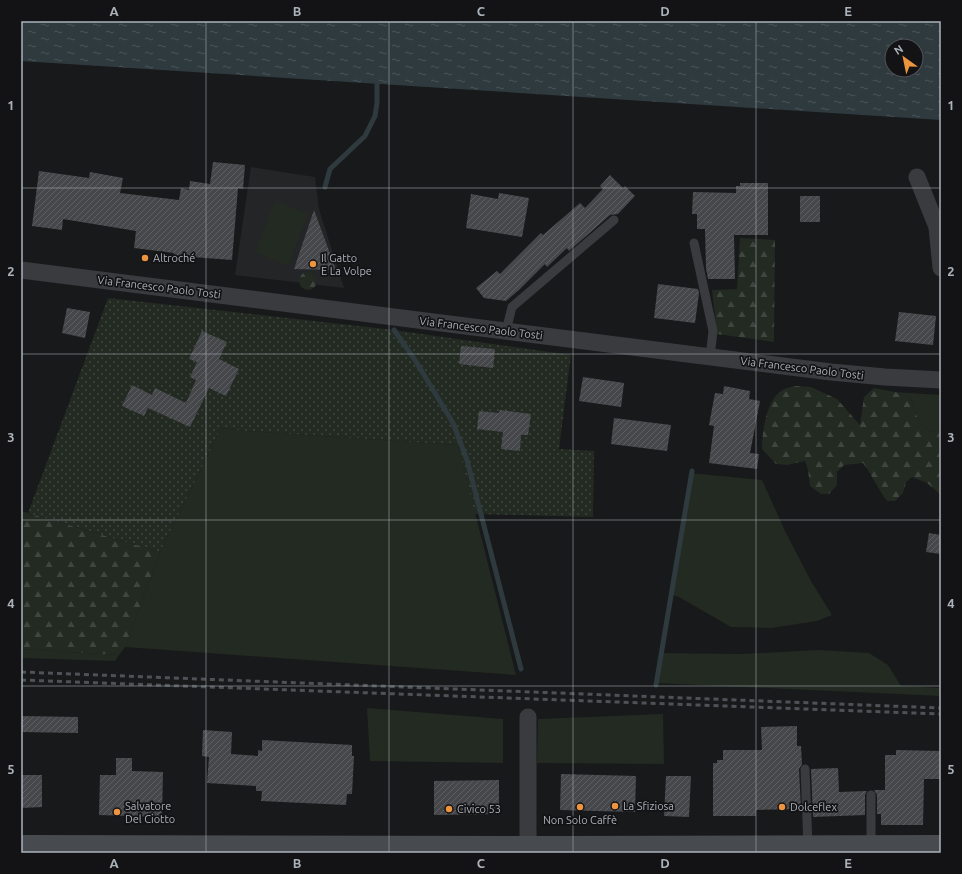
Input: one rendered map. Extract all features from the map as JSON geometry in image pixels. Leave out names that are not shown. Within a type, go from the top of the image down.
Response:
[{"type":"main road","points":[[21,846],[61,849],[567,850],[941,846]]},
{"type":"street","points":[[917,177],[936,227],[941,268]]},
{"type":"street","name":"Via Francesco Paolo Tosti","points":[[21,270],[831,372],[941,380]]},
{"type":"street","points":[[528,717],[528,835],[531,850]]},
{"type":"lane","points":[[506,332],[512,307],[614,220]]},
{"type":"lane","points":[[694,242],[713,331],[710,357]]},
{"type":"lane","points":[[805,769],[819,848]]},
{"type":"lane","points":[[871,795],[871,846]]},
{"type":"shaded area","points":[[251,167],[315,177],[319,209],[344,288],[235,275]]},
{"type":"green space","points":[[275,201],[308,214],[288,266],[255,252]]},
{"type":"green space","points":[[740,238],[775,240],[774,342],[717,334],[712,290],[737,289]]},
{"type":"green space","points":[[308,272],[314,275],[317,281],[314,287],[308,290],[302,287],[299,281],[302,275]]},
{"type":"green space","points":[[108,298],[394,330],[571,355],[559,449],[594,451],[593,517],[475,514],[458,445],[221,428],[160,552],[28,513]]},
{"type":"green space","points":[[796,386],[811,387],[837,399],[860,425],[864,397],[874,388],[895,392],[911,399],[917,417],[930,432],[941,428],[941,495],[927,483],[912,477],[906,482],[903,493],[895,501],[887,501],[863,463],[844,465],[837,472],[837,485],[829,494],[821,494],[810,486],[805,461],[787,465],[776,464],[762,449],[768,410],[776,396],[781,391]]},
{"type":"green space","points":[[895,392],[941,395],[941,428],[930,432],[917,417],[911,399]]},
{"type":"green space","points":[[221,428],[458,445],[516,675],[125,647],[160,552]]},
{"type":"green space","points":[[690,473],[762,480],[786,533],[811,581],[832,615],[817,621],[771,628],[731,627],[679,597],[669,594]]},
{"type":"green space","points":[[21,511],[160,552],[125,647],[119,655],[21,649]]},
{"type":"green space","points":[[21,649],[119,655],[115,661],[21,658]]},
{"type":"green space","points":[[820,650],[869,653],[888,665],[901,686],[941,688],[941,696],[655,683],[660,653],[742,654]]},
{"type":"green space","points":[[367,708],[503,719],[503,763],[370,761]]},
{"type":"green space","points":[[663,714],[664,764],[537,763],[538,719]]},
{"type":"water","points":[[21,21],[941,21],[941,120],[21,61]]},
{"type":"building","points":[[213,162],[245,165],[243,189],[238,188],[232,260],[193,257],[192,260],[173,258],[174,253],[134,248],[136,231],[63,219],[62,230],[32,226],[39,171],[89,178],[90,172],[123,178],[120,193],[179,200],[181,188],[189,190],[190,181],[210,184]]},
{"type":"building","points":[[610,175],[623,188],[625,186],[635,196],[618,214],[610,215],[569,251],[567,248],[547,267],[545,264],[506,301],[484,298],[476,288],[497,271],[500,274],[541,233],[543,235],[580,203],[585,208],[603,189],[600,186]]},
{"type":"building","points":[[740,183],[768,183],[768,235],[734,235],[735,279],[708,279],[706,268],[705,229],[697,229],[697,214],[692,214],[693,192],[736,193],[736,186],[740,186]]},
{"type":"building","points":[[499,193],[529,198],[522,237],[466,228],[471,194],[498,199]]},
{"type":"building","points":[[800,196],[820,196],[820,222],[800,222]]},
{"type":"building","points":[[314,210],[336,270],[294,269]]},
{"type":"building","points":[[658,284],[698,289],[699,293],[695,323],[654,318]]},
{"type":"building","points":[[67,308],[90,312],[85,338],[62,333]]},
{"type":"building","points":[[899,312],[936,316],[933,345],[895,341]]},
{"type":"building","points":[[202,331],[227,342],[219,359],[239,369],[226,396],[209,388],[190,427],[148,408],[144,416],[122,406],[132,385],[152,395],[155,388],[186,403],[196,380],[190,377],[197,362],[189,359]]},
{"type":"building","points":[[461,346],[495,349],[493,368],[459,364]]},
{"type":"building","points":[[583,377],[624,383],[621,407],[579,401]]},
{"type":"building","points":[[724,386],[750,391],[749,399],[760,401],[750,453],[759,454],[757,469],[709,463],[714,426],[709,425],[715,393],[723,394]]},
{"type":"building","points":[[500,410],[531,414],[528,435],[521,435],[520,451],[501,449],[503,432],[477,429],[479,411],[499,413]]},
{"type":"building","points":[[614,418],[671,425],[667,451],[611,444]]},
{"type":"building","points":[[929,533],[941,535],[941,554],[926,552]]},
{"type":"building","points":[[21,716],[78,717],[78,733],[21,732]]},
{"type":"building","points":[[797,726],[797,746],[801,746],[802,764],[799,769],[801,809],[756,810],[756,816],[713,816],[713,763],[717,763],[717,760],[723,760],[723,750],[762,750],[761,727]]},
{"type":"building","points":[[203,730],[232,732],[231,754],[258,756],[258,750],[262,751],[262,740],[352,745],[352,756],[354,756],[352,794],[347,794],[346,805],[261,801],[262,791],[256,791],[256,786],[207,783],[209,757],[202,756]]},
{"type":"building","points":[[896,750],[941,751],[941,779],[924,779],[923,825],[881,825],[881,814],[877,814],[877,795],[874,790],[885,790],[885,755],[896,755]]},
{"type":"building","points":[[116,758],[132,758],[132,771],[163,772],[162,817],[99,815],[100,775],[116,775]]},
{"type":"building","points":[[838,768],[839,792],[867,791],[865,795],[865,815],[813,817],[811,769]]},
{"type":"building","points":[[561,774],[636,776],[635,812],[560,810]]},
{"type":"building","points":[[21,775],[42,775],[42,807],[21,808]]},
{"type":"building","points":[[666,776],[691,776],[689,817],[664,816]]},
{"type":"building","points":[[499,780],[499,814],[434,815],[434,781]]},
{"type":"waterway","points":[[325,187],[330,169],[365,136],[375,116],[377,84]]},
{"type":"waterway","points":[[394,330],[415,360],[453,423],[467,460],[521,669]]},
{"type":"waterway","points":[[656,685],[692,471]]},
{"type":"railway","points":[[21,672],[941,708]]},
{"type":"railway","points":[[21,680],[941,714]]},
{"type":"place","name":"Altroché","points":[[145,258]]},
{"type":"place","name":"Il Gatto E La Volpe","points":[[313,264]]},
{"type":"place","name":"La Sfiziosa","points":[[615,806]]},
{"type":"place","name":"Non Solo Caffè","points":[[580,807]]},
{"type":"place","name":"Dolceflex","points":[[782,807]]},
{"type":"place","name":"Civico 53","points":[[449,809]]},
{"type":"place","name":"Salvatore Del Ciotto","points":[[117,812]]}]
